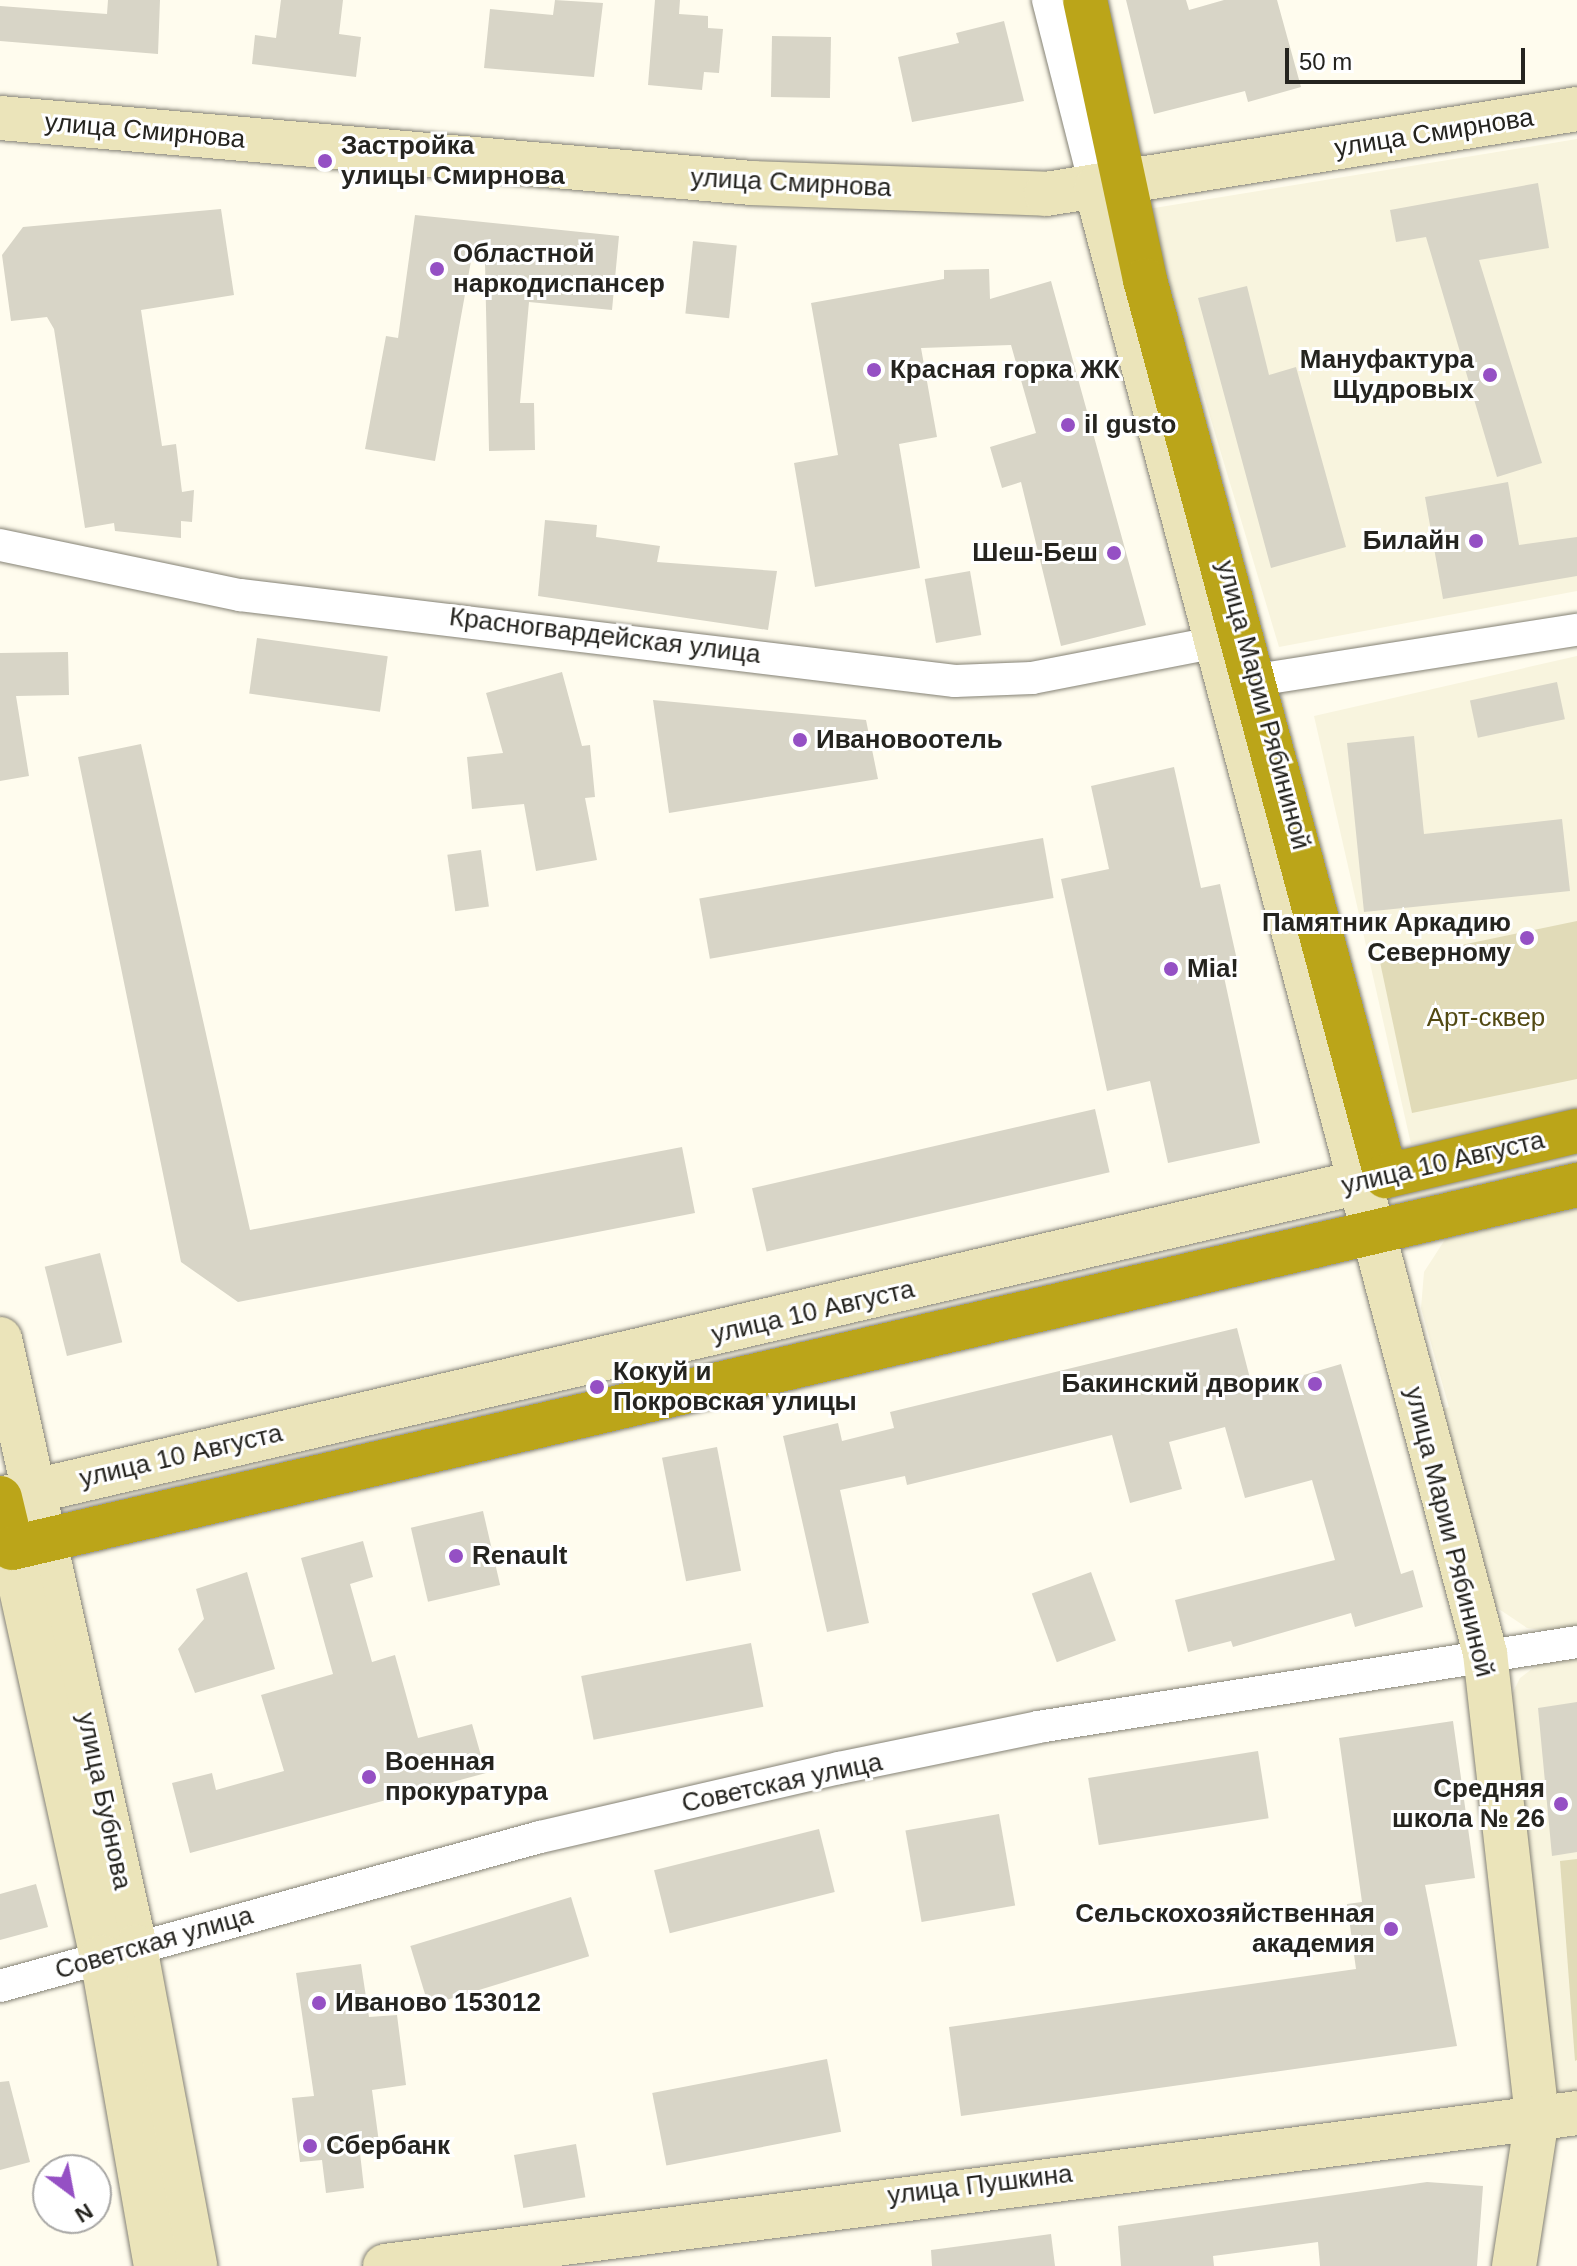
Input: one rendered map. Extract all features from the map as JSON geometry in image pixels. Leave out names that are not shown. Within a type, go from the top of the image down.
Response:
[{"type":"highway","points":[[1085,0],[1110,185]]},
{"type":"highway","name":"улица Марии Рябининой","points":[[1110,185],[1256,680],[1372,1181]]},
{"type":"highway","name":"улица 10 Августа","points":[[1372,1181],[1577,1131]]},
{"type":"highway","name":"улица 10 Августа","points":[[30,1544],[743,1376],[1577,1185]]},
{"type":"highway","name":"улица Бубнова","points":[[12,1495],[30,1544]]},
{"type":"main road","name":"улица Смирнова","points":[[0,118],[752,183],[1046,194],[1577,109]]},
{"type":"main road","name":"улица Марии Рябининой","points":[[1110,185],[1212,643],[1372,1181],[1377,1230],[1485,1653],[1557,2116],[1514,2266]]},
{"type":"main road","name":"улица 10 Августа","points":[[12,1495],[739,1330],[1372,1181]]},
{"type":"main road","points":[[739,1330],[743,1376]]},
{"type":"main road","name":"улица Бубнова","points":[[0,1339],[12,1495]]},
{"type":"main road","name":"улица Бубнова","points":[[30,1544],[118,1952],[195,2266]]},
{"type":"main road","name":"улица Бубнова","points":[[118,1952],[156,2266]]},
{"type":"main road","name":"улица Пушкина","points":[[385,2266],[1557,2116]]},
{"type":"street","points":[[1048,0],[1110,185]]},
{"type":"street","name":"Красногвардейская улица","points":[[0,545],[240,595],[955,681],[1032,678],[1212,643]]},
{"type":"street","points":[[1256,680],[1577,630]]},
{"type":"street","name":"Советская улица","points":[[0,1986],[540,1837],[839,1768],[1485,1653],[1577,1642]]},
{"type":"shaded area","points":[[1577,139],[1577,591],[1279,647],[1148,209]]},
{"type":"shaded area","points":[[1577,656],[1577,1110],[1411,1144],[1314,716]]},
{"type":"shaded area","points":[[1577,1209],[1577,1628],[1550,1631],[1527,1628],[1493,1605],[1430,1414],[1449,1407],[1421,1308],[1424,1272],[1446,1238]]},
{"type":"shaded area","points":[[1577,1656],[1577,2095],[1545,2109],[1508,1702],[1520,1678],[1544,1660]]},
{"type":"green space","name":"Арт-сквер","points":[[1577,921],[1577,1079],[1412,1113],[1380,962]]},
{"type":"green space","points":[[1577,1859],[1577,2060],[1575,2061],[1560,1861]]},
{"type":"building","points":[[108,0],[160,0],[158,54],[0,41],[0,6],[107,14]]},
{"type":"building","points":[[281,0],[343,0],[339,34],[361,37],[356,77],[252,64],[255,35],[276,38]]},
{"type":"building","points":[[555,0],[603,3],[594,77],[484,68],[490,9],[553,15]]},
{"type":"building","points":[[655,0],[680,0],[679,14],[708,16],[708,28],[723,29],[719,73],[704,72],[702,90],[648,85]]},
{"type":"building","points":[[1126,0],[1186,0],[1189,10],[1224,0],[1277,0],[1301,87],[1248,102],[1245,91],[1154,114]]},
{"type":"building","points":[[1004,21],[1024,101],[912,122],[898,57],[959,43],[956,33]]},
{"type":"building","points":[[772,36],[831,37],[830,98],[771,97]]},
{"type":"building","points":[[1538,183],[1549,248],[1479,260],[1542,463],[1497,477],[1426,237],[1396,242],[1390,210]]},
{"type":"building","points":[[221,209],[234,295],[141,310],[162,446],[176,444],[182,492],[194,490],[192,522],[181,521],[181,538],[115,531],[114,523],[85,528],[54,329],[47,317],[11,321],[2,255],[23,227]]},
{"type":"building","points":[[415,215],[619,236],[612,310],[529,302],[520,403],[534,403],[535,450],[489,451],[485,262],[471,261],[435,461],[365,449],[386,336],[398,338]]},
{"type":"building","points":[[693,241],[737,246],[729,318],[685,314]]},
{"type":"building","points":[[989,269],[990,299],[1051,281],[1146,625],[1061,646],[1021,482],[1002,488],[990,447],[1036,433],[1011,345],[921,348],[937,437],[899,444],[920,568],[815,587],[794,463],[838,455],[811,303],[944,279],[944,270]]},
{"type":"building","points":[[1247,286],[1269,375],[1296,367],[1346,547],[1271,568],[1198,298]]},
{"type":"building","name":"Билайн","points":[[1508,482],[1519,545],[1577,537],[1577,576],[1443,599],[1425,497]]},
{"type":"building","points":[[545,520],[597,525],[596,537],[660,546],[657,562],[777,571],[768,630],[538,596]]},
{"type":"building","points":[[970,571],[981,635],[936,643],[925,579]]},
{"type":"building","points":[[257,638],[388,656],[380,712],[249,693]]},
{"type":"building","points":[[68,652],[69,695],[16,696],[29,776],[0,781],[0,653]]},
{"type":"building","points":[[562,672],[582,746],[590,745],[595,797],[585,798],[597,860],[536,871],[524,804],[472,809],[467,757],[503,753],[486,693]]},
{"type":"building","points":[[1557,682],[1565,719],[1478,738],[1470,701]]},
{"type":"building","points":[[653,700],[866,720],[878,779],[669,813]]},
{"type":"building","points":[[1414,736],[1424,834],[1562,819],[1570,891],[1364,912],[1347,743]]},
{"type":"building","points":[[141,744],[250,1230],[682,1147],[695,1213],[238,1302],[181,1262],[78,757]]},
{"type":"building","points":[[1174,767],[1201,888],[1220,884],[1237,960],[1221,963],[1260,1143],[1168,1163],[1150,1081],[1107,1091],[1061,879],[1109,869],[1091,786]]},
{"type":"building","points":[[1043,838],[1054,898],[710,959],[699,899]]},
{"type":"building","points":[[481,850],[489,906],[455,911],[447,855]]},
{"type":"building","points":[[1095,1109],[1110,1172],[767,1252],[752,1188]]},
{"type":"building","points":[[100,1253],[122,1342],[67,1356],[45,1267]]},
{"type":"building","points":[[1237,1328],[1253,1390],[1341,1364],[1401,1574],[1413,1570],[1423,1607],[1355,1627],[1351,1613],[1233,1647],[1231,1641],[1188,1652],[1175,1600],[1335,1560],[1312,1480],[1245,1498],[1225,1427],[1169,1442],[1182,1489],[1130,1503],[1112,1435],[907,1485],[905,1476],[840,1490],[869,1623],[827,1632],[783,1436],[838,1423],[842,1441],[894,1428],[890,1412]]},
{"type":"building","points":[[717,1447],[741,1571],[686,1581],[662,1458]]},
{"type":"building","name":"Renault","points":[[483,1511],[500,1585],[428,1602],[411,1528]]},
{"type":"building","points":[[363,1541],[373,1577],[350,1584],[372,1662],[395,1655],[418,1738],[472,1724],[486,1773],[190,1853],[172,1783],[212,1773],[216,1790],[284,1771],[261,1695],[333,1674],[301,1558]]},
{"type":"building","points":[[247,1572],[275,1669],[195,1693],[178,1649],[204,1619],[196,1589]]},
{"type":"building","points":[[1091,1572],[1116,1641],[1057,1662],[1032,1594]]},
{"type":"building","points":[[751,1643],[763,1707],[594,1740],[581,1676]]},
{"type":"building","name":"Средняя школа № 26","points":[[1577,1702],[1577,1852],[1552,1856],[1538,1708]]},
{"type":"building","name":"Сельскохозяйственная академия","points":[[1453,1721],[1475,1878],[1425,1885],[1457,2046],[961,2116],[949,2027],[1356,1969],[1347,1904],[1362,1902],[1339,1738]]},
{"type":"building","points":[[1258,1751],[1269,1818],[1099,1845],[1088,1778]]},
{"type":"building","points":[[999,1814],[1015,1906],[922,1922],[905,1830]]},
{"type":"building","points":[[819,1829],[835,1892],[670,1933],[654,1870]]},
{"type":"building","points":[[36,1884],[48,1927],[0,1940],[0,1894]]},
{"type":"building","points":[[571,1897],[589,1956],[428,2005],[410,1946]]},
{"type":"building","points":[[361,1964],[369,2017],[397,2015],[406,2085],[372,2090],[380,2150],[360,2153],[364,2188],[326,2193],[322,2160],[300,2162],[292,2098],[314,2096],[296,1973]]},
{"type":"building","points":[[827,2059],[841,2132],[666,2166],[652,2093]]},
{"type":"building","points":[[9,2081],[30,2162],[0,2170],[0,2082]]},
{"type":"building","points":[[576,2144],[585,2197],[523,2208],[514,2155]]},
{"type":"building","points":[[1427,2182],[1483,2186],[1477,2266],[1320,2266],[1318,2242],[1213,2256],[1214,2266],[1121,2266],[1118,2226]]},
{"type":"building","points":[[1051,2234],[1055,2266],[932,2266],[931,2250]]},
{"type":"place","name":"Застройка улицы Смирнова","points":[[325,161]]},
{"type":"place","name":"Областной наркодиспансер","points":[[437,269]]},
{"type":"place","name":"Красная горка ЖК","points":[[874,370]]},
{"type":"place","name":"Мануфактура Щудровых","points":[[1490,375]]},
{"type":"place","name":"il gusto","points":[[1068,425]]},
{"type":"place","name":"Билайн","points":[[1476,541]]},
{"type":"place","name":"Шеш-Беш","points":[[1114,553]]},
{"type":"place","name":"Ивановоотель","points":[[800,740]]},
{"type":"place","name":"Памятник Аркадию Северному","points":[[1527,938]]},
{"type":"place","name":"Mia!","points":[[1171,969]]},
{"type":"place","name":"Бакинский дворик","points":[[1315,1384]]},
{"type":"place","name":"Кокуй и Покровская улицы","points":[[597,1387]]},
{"type":"place","name":"Renault","points":[[456,1556]]},
{"type":"place","name":"Военная прокуратура","points":[[369,1777]]},
{"type":"place","name":"Средняя школа № 26","points":[[1561,1804]]},
{"type":"place","name":"Сельскохозяйственная академия","points":[[1391,1929]]},
{"type":"place","name":"Иваново 153012","points":[[319,2003]]},
{"type":"place","name":"Сбербанк","points":[[310,2146]]}]
